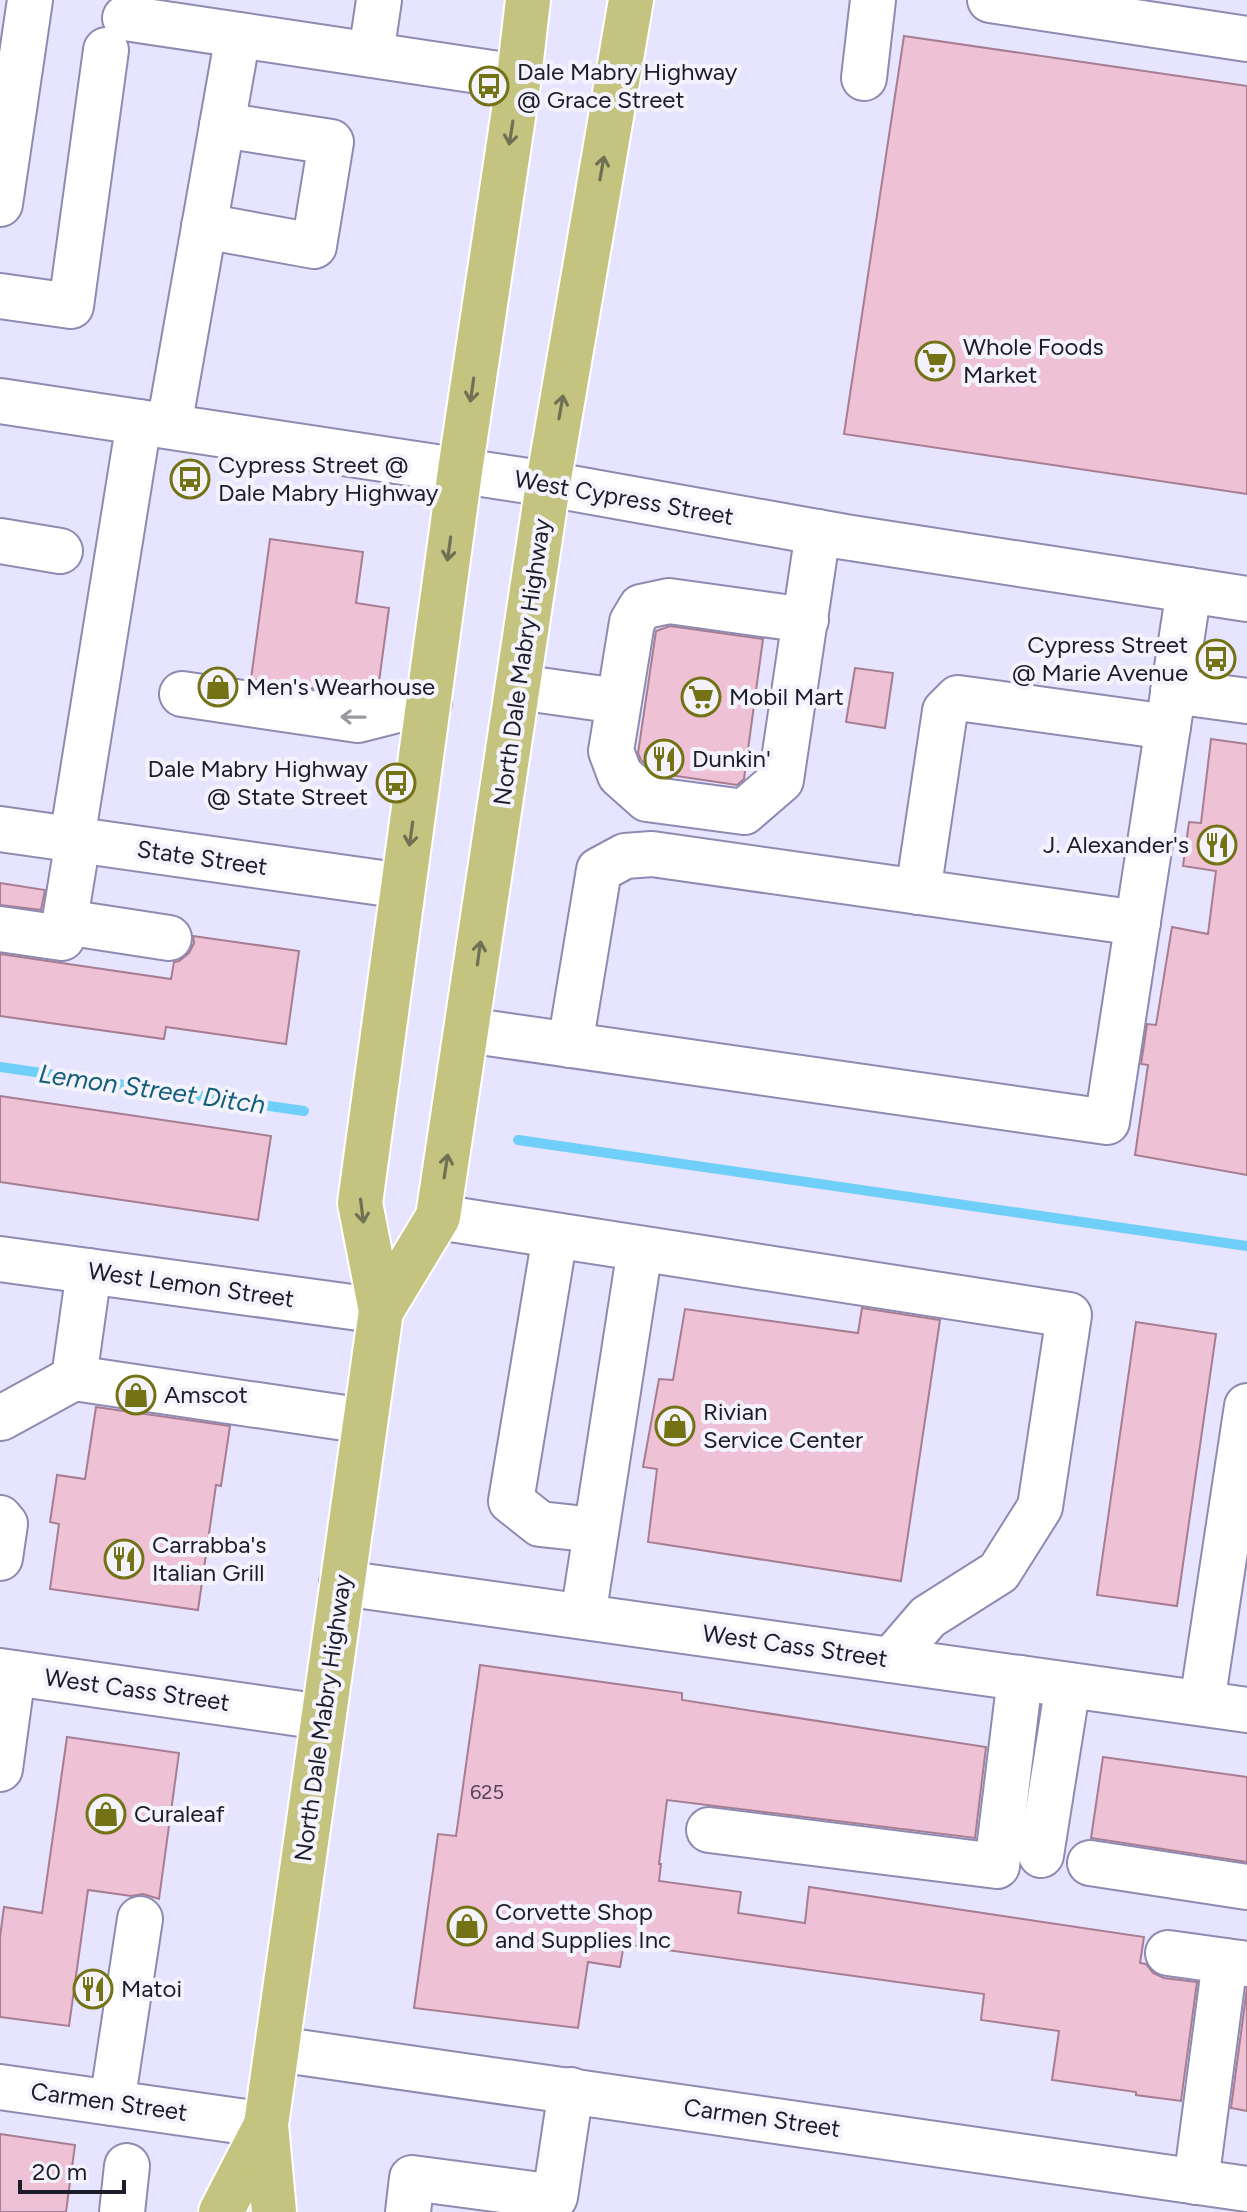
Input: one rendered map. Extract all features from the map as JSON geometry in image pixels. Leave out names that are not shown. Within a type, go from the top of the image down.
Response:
[{"type":"main road","name":"North Dale Mabry Highway","points":[[274,2212],[266,2125],[381,1311],[360,1203],[528,0]]},
{"type":"main road","name":"North Dale Mabry Highway","points":[[381,1311],[438,1217],[548,484],[631,0]]},
{"type":"main road","name":"North Dale Mabry Highway","points":[[221,2212],[266,2125]]},
{"type":"street","points":[[0,204],[30,0]]},
{"type":"street","points":[[371,54],[379,0]]},
{"type":"street","points":[[864,78],[873,0]]},
{"type":"street","points":[[990,0],[1247,39]]},
{"type":"street","points":[[0,296],[71,306],[115,34],[238,35],[519,77]]},
{"type":"street","points":[[0,929],[62,938],[85,758],[154,424],[204,226],[238,35]]},
{"type":"street","points":[[204,226],[314,246],[331,142],[222,125]]},
{"type":"street","name":"West Cypress Street","points":[[0,401],[548,484],[818,532],[1247,599]]},
{"type":"street","points":[[806,620],[669,601],[641,607],[632,622],[611,751],[620,775],[647,799],[744,812],[781,780],[806,620],[818,532]]},
{"type":"street","points":[[0,541],[60,551]]},
{"type":"street","points":[[467,1030],[1107,1122],[1189,590]]},
{"type":"street","points":[[518,687],[618,701]]},
{"type":"street","points":[[182,694],[358,720],[429,702]]},
{"type":"street","points":[[918,892],[945,711],[958,698],[1170,709],[1247,701]]},
{"type":"street","name":"State Street","points":[[0,829],[403,886]]},
{"type":"street","points":[[570,1045],[599,870],[625,856],[652,854],[1138,923]]},
{"type":"street","points":[[65,922],[169,938]]},
{"type":"street","points":[[438,1217],[1069,1315],[1040,1507],[999,1572],[928,1617],[891,1660]]},
{"type":"street","points":[[555,1236],[511,1501],[540,1524],[595,1530]]},
{"type":"street","points":[[583,1616],[640,1249]]},
{"type":"street","name":"West Lemon Street","points":[[0,1259],[381,1311]]},
{"type":"street","points":[[74,1378],[89,1271]]},
{"type":"street","points":[[1,1418],[74,1378],[365,1421]]},
{"type":"street","points":[[1202,1703],[1247,1406]]},
{"type":"street","points":[[0,1518],[5,1524],[0,1558]]},
{"type":"street","name":"West Cass Street","points":[[342,1583],[1247,1710]]},
{"type":"street","points":[[2,1746],[7,1672]]},
{"type":"street","name":"West Cass Street","points":[[7,1672],[322,1717]]},
{"type":"street","points":[[709,1830],[997,1866],[1020,1678]]},
{"type":"street","points":[[1041,1855],[1068,1685]]},
{"type":"street","points":[[1090,1863],[1247,1887]]},
{"type":"street","points":[[112,2103],[140,1919]]},
{"type":"street","points":[[1168,1953],[1236,1962],[1196,2182]]},
{"type":"street","name":"Carmen Street","points":[[277,2049],[1247,2189]]},
{"type":"street","name":"Carmen Street","points":[[0,2087],[266,2125]]},
{"type":"street","points":[[408,2212],[412,2178],[555,2197],[571,2090]]},
{"type":"street","points":[[122,2212],[127,2166]]},
{"type":"building","points":[[904,36],[1247,86],[1247,494],[844,434]]},
{"type":"building","points":[[270,539],[363,552],[356,603],[389,608],[378,689],[357,695],[251,679]]},
{"type":"building","name":"Mobil Mart","points":[[670,626],[763,639],[744,779],[737,785],[656,773],[641,760],[638,753],[656,631]]},
{"type":"building","points":[[855,668],[893,673],[885,728],[846,722]]},
{"type":"building","points":[[1211,739],[1247,744],[1247,1175],[1135,1155],[1148,1065],[1141,1064],[1147,1024],[1156,1025],[1172,927],[1208,934],[1216,871],[1183,866],[1189,822],[1201,823]]},
{"type":"building","points":[[0,883],[45,890],[41,910],[0,905]]},
{"type":"building","points":[[193,936],[299,951],[286,1044],[166,1027],[164,1039],[0,1016],[0,954],[171,979],[174,962],[189,953],[194,943]]},
{"type":"building","points":[[0,1096],[271,1136],[258,1220],[0,1182]]},
{"type":"building","points":[[862,1308],[940,1320],[901,1581],[648,1542],[657,1469],[643,1467],[659,1379],[673,1380],[685,1309],[858,1333]]},
{"type":"building","points":[[1136,1322],[1216,1334],[1177,1606],[1097,1595]]},
{"type":"building","name":"Carrabba's Italian Grill","points":[[96,1407],[230,1426],[221,1486],[216,1485],[198,1610],[50,1589],[59,1524],[50,1522],[57,1475],[85,1479]]},
{"type":"building","points":[[480,1665],[682,1693],[682,1700],[986,1747],[975,1838],[667,1800],[659,1881],[741,1892],[738,1913],[805,1923],[809,1887],[1144,1937],[1140,1963],[1164,1978],[1197,1982],[1181,2101],[1052,2080],[1059,2031],[981,2020],[984,1994],[624,1944],[620,1967],[588,1962],[578,2028],[414,2008],[438,1834],[456,1836]]},
{"type":"building","points":[[67,1737],[179,1753],[159,1899],[143,1894],[131,1896],[88,1890],[69,2026],[0,2017],[0,1937],[4,1907],[42,1913]]},
{"type":"building","points":[[1103,1757],[1247,1777],[1247,1862],[1091,1838]]},
{"type":"building","points":[[1247,1988],[1247,2111],[1231,2108]]},
{"type":"building","points":[[0,2134],[75,2145],[66,2212],[0,2212]]},
{"type":"waterway","name":"Lemon Street Ditch","points":[[0,1067],[304,1111]]},
{"type":"waterway","points":[[518,1140],[1247,1246]]},
{"type":"place","name":"Dale Mabry Highway @ Grace Street","points":[[489,86]]},
{"type":"place","name":"Whole Foods Market","points":[[935,361]]},
{"type":"place","name":"Cypress Street @ Dale Mabry Highway","points":[[190,479]]},
{"type":"place","name":"Cypress Street @ Marie Avenue","points":[[1216,659]]},
{"type":"place","name":"Men's Wearhouse","points":[[218,687]]},
{"type":"place","name":"Mobil Mart","points":[[701,697]]},
{"type":"place","name":"Dunkin'","points":[[664,759]]},
{"type":"place","name":"Dale Mabry Highway @ State Street","points":[[396,783]]},
{"type":"place","name":"J. Alexander's","points":[[1217,845]]},
{"type":"place","name":"Amscot","points":[[136,1395]]},
{"type":"place","name":"Rivian Service Center","points":[[675,1426]]},
{"type":"place","name":"Carrabba's Italian Grill","points":[[124,1559]]},
{"type":"place","name":"Curaleaf","points":[[106,1814]]},
{"type":"place","name":"Corvette Shop and Supplies Inc","points":[[467,1926]]},
{"type":"place","name":"Matoi","points":[[93,1989]]}]
